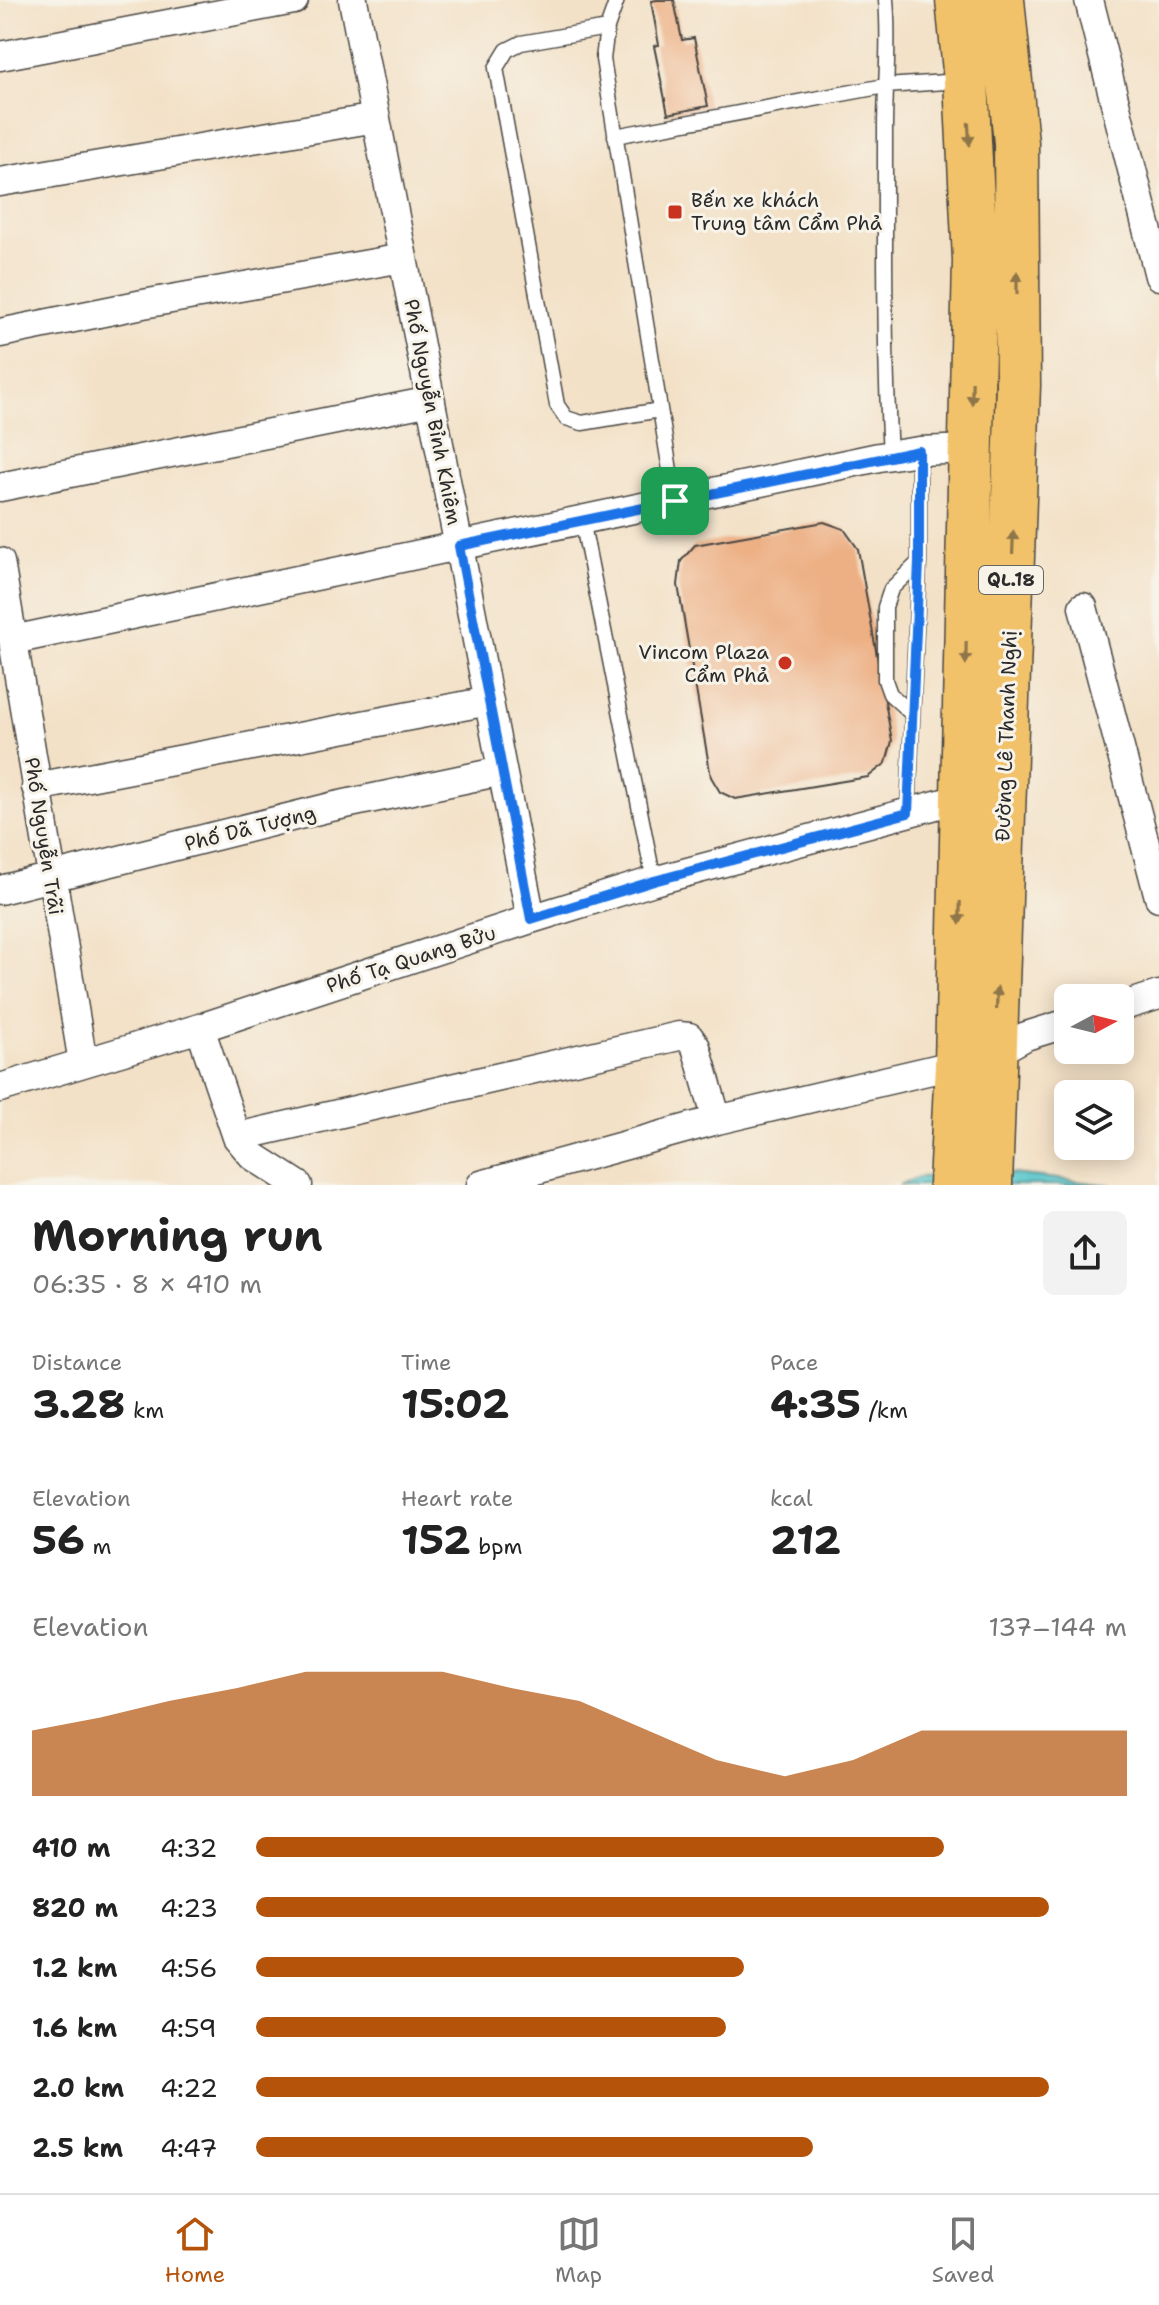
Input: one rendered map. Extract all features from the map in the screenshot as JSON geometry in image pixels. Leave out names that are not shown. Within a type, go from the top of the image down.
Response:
[{"type":"highway","name":"Đường Lê Thanh Nghị","points":[[958,0],[966,81],[975,260],[962,798],[976,1059]]},
{"type":"highway","name":"Đường Lê Thanh Nghị","points":[[971,1172],[1018,385],[1016,143],[1002,0]]},
{"type":"highway","points":[[966,81],[1009,72]]},
{"type":"street","points":[[0,56],[294,0]]},
{"type":"street","name":"Phố Nguyễn Bỉnh Khiêm","points":[[353,0],[531,919]]},
{"type":"street","points":[[1089,0],[1159,276]]},
{"type":"street","points":[[0,182],[376,118]]},
{"type":"street","points":[[0,333],[403,258]]},
{"type":"street","points":[[0,487],[431,401]]},
{"type":"street","points":[[13,640],[890,455],[971,449]]},
{"type":"street","name":"Phố Nguyễn Trãi","points":[[0,562],[83,1063]]},
{"type":"street","points":[[1083,607],[1159,897]]},
{"type":"street","points":[[36,787],[489,701]]},
{"type":"street","name":"Phố Dã Tượng","points":[[0,890],[331,807],[502,771]]},
{"type":"street","name":"Phố Tạ Quang Bửu","points":[[0,1088],[200,1028],[654,881],[962,798]]},
{"type":"street","points":[[1134,1003],[1159,995]]},
{"type":"street","points":[[481,1185],[717,1120],[976,1059],[1026,1036],[1054,1027]]},
{"type":"street","points":[[200,1028],[237,1137],[253,1156],[298,1185]]},
{"type":"street","points":[[237,1137],[679,1036],[689,1037],[696,1047],[717,1120]]},
{"type":"lane","points":[[617,0],[607,28],[603,59],[675,501]]},
{"type":"lane","points":[[886,0],[889,32],[885,86],[885,332],[890,455]]},
{"type":"lane","points":[[607,28],[521,43],[507,50],[496,68],[557,405],[566,418],[582,423],[660,410]]},
{"type":"lane","points":[[615,136],[885,86],[966,81]]},
{"type":"lane","points":[[908,813],[919,562],[919,451]]},
{"type":"lane","points":[[582,520],[654,881]]},
{"type":"lane","points":[[912,714],[890,694],[885,680],[885,607],[891,589],[919,562]]},
{"type":"water","points":[[1013,1174],[1111,1185],[899,1185],[919,1177]]},
{"type":"building","points":[[674,0],[682,40],[694,38],[708,106],[668,114],[654,46],[659,45],[651,1]]},
{"type":"building","name":"Vincom Plaza Cẩm Phả","points":[[824,522],[844,529],[858,549],[892,741],[886,763],[868,777],[735,799],[720,792],[711,777],[678,585],[681,561],[695,545]]},
{"type":"place","name":"Bến xe khách Trung tâm Cẩm Phả","points":[[675,212]]},
{"type":"place","name":"Vincom Plaza Cẩm Phả","points":[[785,663]]},
{"type":"route","points":[[919,451],[919,562],[908,813],[654,881],[531,919],[459,546],[675,501],[919,451]]}]
